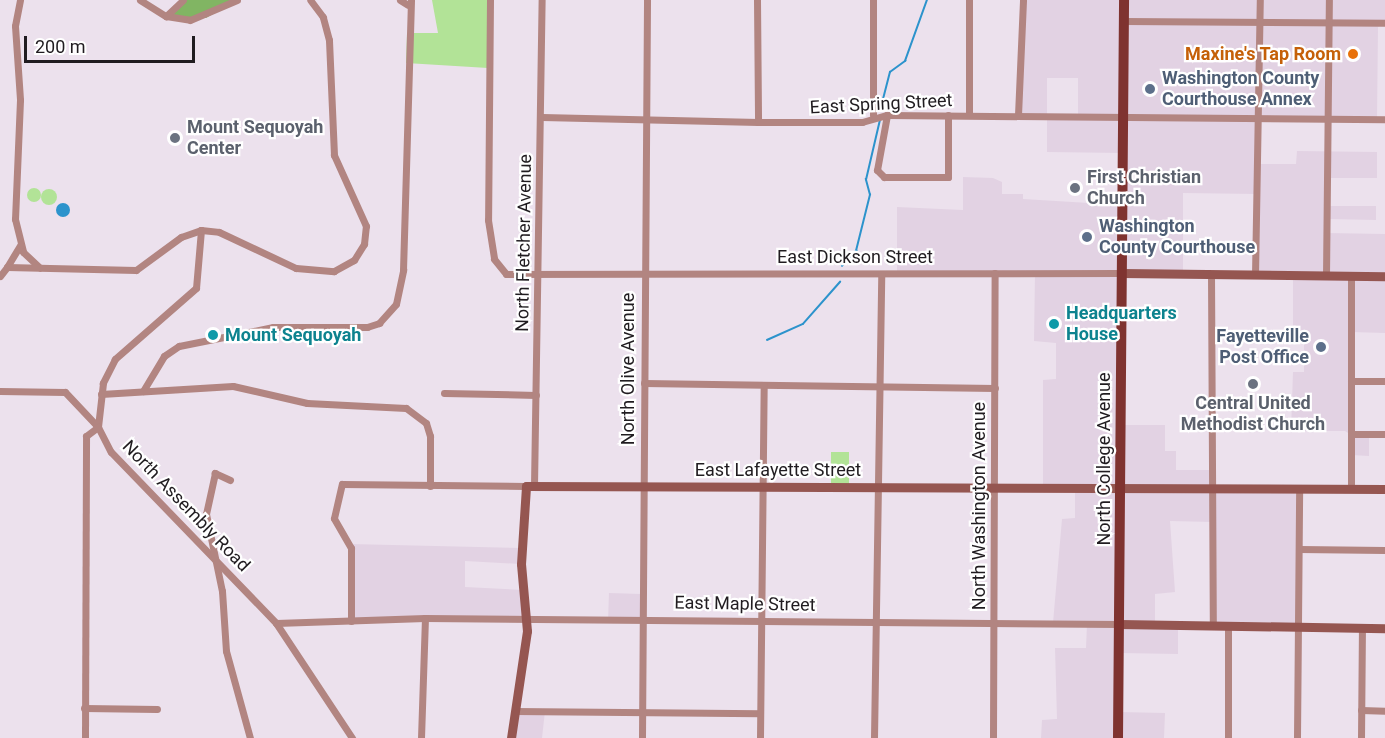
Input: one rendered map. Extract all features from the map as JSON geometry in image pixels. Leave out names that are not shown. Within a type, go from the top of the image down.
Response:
[{"type":"main road","name":"North College Avenue","points":[[1118,738],[1124,0]]},
{"type":"main road","name":"East Dickson Street","points":[[1121,273],[1385,276]]},
{"type":"main road","name":"East Lafayette Street","points":[[530,486],[1385,489]]},
{"type":"main road","points":[[511,738],[525,619],[530,486]]},
{"type":"main road","name":"East Maple Street","points":[[1119,624],[1385,628]]},
{"type":"street","points":[[140,0],[166,16],[206,18],[237,0]]},
{"type":"street","points":[[166,16],[183,0]]},
{"type":"street","points":[[8,267],[136,270],[181,237],[201,230],[219,232],[306,270],[334,271],[354,260],[364,244],[366,225],[331,141],[326,27],[310,0]]},
{"type":"street","points":[[143,391],[164,356],[179,346],[273,327],[367,327],[379,323],[396,304],[403,270],[409,3],[400,0]]},
{"type":"street","name":"East Dickson Street","points":[[490,0],[488,220],[500,270],[539,275],[1121,273]]},
{"type":"street","name":"North Fletcher Avenue","points":[[530,486],[536,395],[539,275],[542,0]]},
{"type":"street","name":"North Olive Avenue","points":[[642,738],[643,273],[648,120],[647,0]]},
{"type":"street","points":[[757,0],[758,122]]},
{"type":"street","points":[[873,0],[873,115]]},
{"type":"street","points":[[969,0],[969,115]]},
{"type":"street","points":[[1018,116],[1023,0]]},
{"type":"street","points":[[1255,274],[1260,0]]},
{"type":"street","points":[[1326,276],[1329,0]]},
{"type":"street","points":[[19,3],[15,219],[20,245],[40,268]]},
{"type":"street","points":[[1124,21],[1385,23]]},
{"type":"street","name":"East Spring Street","points":[[542,117],[758,122],[862,122],[873,115],[1385,119]]},
{"type":"street","points":[[886,115],[877,170],[884,177],[948,177],[948,115]]},
{"type":"street","points":[[85,738],[86,436],[98,427],[101,394],[115,359],[196,288],[201,230]]},
{"type":"street","points":[[0,276],[8,267],[20,245]]},
{"type":"street","name":"North Washington Avenue","points":[[993,738],[995,273]]},
{"type":"street","points":[[874,738],[881,274]]},
{"type":"street","points":[[1211,274],[1213,625]]},
{"type":"street","points":[[1351,276],[1351,489]]},
{"type":"street","points":[[1351,381],[1385,381]]},
{"type":"street","points":[[644,383],[995,388]]},
{"type":"street","points":[[760,738],[764,385]]},
{"type":"street","points":[[101,394],[233,386],[307,403],[406,408],[426,423],[430,436],[430,486]]},
{"type":"street","name":"North Assembly Road","points":[[0,391],[64,392],[98,427],[111,452],[276,623],[352,738]]},
{"type":"street","points":[[444,393],[536,395]]},
{"type":"street","points":[[1351,434],[1385,434]]},
{"type":"street","points":[[231,480],[215,473],[208,496],[213,560],[226,651],[250,738]]},
{"type":"street","name":"East Lafayette Street","points":[[351,621],[351,548],[334,518],[342,484],[530,486]]},
{"type":"street","points":[[1297,738],[1299,489]]},
{"type":"street","points":[[1299,549],[1385,550]]},
{"type":"street","points":[[421,738],[425,618]]},
{"type":"street","name":"East Maple Street","points":[[276,623],[425,618],[1119,624]]},
{"type":"street","points":[[1228,626],[1228,738]]},
{"type":"street","points":[[1361,738],[1362,628]]},
{"type":"street","points":[[84,708],[157,709]]},
{"type":"street","points":[[1361,710],[1385,711]]},
{"type":"street","points":[[515,711],[760,713]]},
{"type":"shaded area","points":[[1023,0],[1385,0],[1385,23],[1378,27],[1377,119],[1259,118],[1258,164],[1296,164],[1297,151],[1377,152],[1377,178],[1328,178],[1327,206],[1376,206],[1376,220],[1327,219],[1326,233],[1385,234],[1385,333],[1351,332],[1351,434],[1369,434],[1369,456],[1351,455],[1351,435],[1345,431],[1291,431],[1293,372],[1304,372],[1304,336],[1293,336],[1293,276],[1255,275],[1257,194],[1183,193],[1183,274],[1122,273],[1120,425],[1165,425],[1165,451],[1176,451],[1176,470],[1213,470],[1213,489],[1299,489],[1298,627],[1213,625],[1213,522],[1170,521],[1175,592],[1155,594],[1155,624],[1178,625],[1178,654],[1120,653],[1119,712],[1165,713],[1164,738],[1041,738],[1042,720],[1057,719],[1055,648],[1086,648],[1087,624],[1053,623],[1062,519],[1075,518],[1075,489],[1043,488],[1043,380],[1056,379],[1056,343],[1034,341],[1035,273],[897,274],[897,207],[963,210],[963,177],[993,178],[1002,182],[1002,194],[1023,194],[1023,199],[1122,205],[1123,153],[1047,152],[1047,116],[1018,115]],"holes":[[[1047,78],[1078,78],[1078,116],[1047,116]]]},
{"type":"shaded area","points":[[350,544],[522,548],[521,564],[465,561],[465,587],[523,590],[525,619],[351,621]]},
{"type":"shaded area","points":[[609,593],[641,594],[640,620],[608,619]]},
{"type":"shaded area","points":[[515,711],[545,711],[542,738],[511,738]]},
{"type":"green space","points":[[183,0],[237,0],[206,18],[166,16]]},
{"type":"green space","points":[[432,0],[490,0],[488,68],[406,63],[407,33],[438,33]]},
{"type":"green space","points":[[31,188],[37,188],[41,195],[37,202],[31,202],[27,198],[27,192]]},
{"type":"green space","points":[[49,189],[57,197],[49,205],[41,197]]},
{"type":"green space","points":[[831,452],[849,452],[849,487],[831,487]]},
{"type":"water","points":[[60,203],[66,203],[70,210],[66,217],[60,217],[56,213],[56,207]]},
{"type":"waterway","points":[[880,111],[890,72],[905,61],[927,0]]},
{"type":"waterway","points":[[842,266],[856,251],[870,195],[866,180],[880,120]]},
{"type":"waterway","points":[[767,340],[803,324],[840,282]]},
{"type":"place","name":"Maxine's Tap Room","points":[[1353,54]]},
{"type":"place","name":"Washington County Courthouse Annex","points":[[1150,89]]},
{"type":"place","name":"Mount Sequoyah Center","points":[[175,138]]},
{"type":"place","name":"First Christian Church","points":[[1075,188]]},
{"type":"place","name":"Washington County Courthouse","points":[[1087,237]]},
{"type":"place","name":"Headquarters House","points":[[1054,324]]},
{"type":"place","name":"Mount Sequoyah","points":[[213,335]]},
{"type":"place","name":"Fayetteville Post Office","points":[[1321,347]]},
{"type":"place","name":"Central United Methodist Church","points":[[1253,384]]}]
